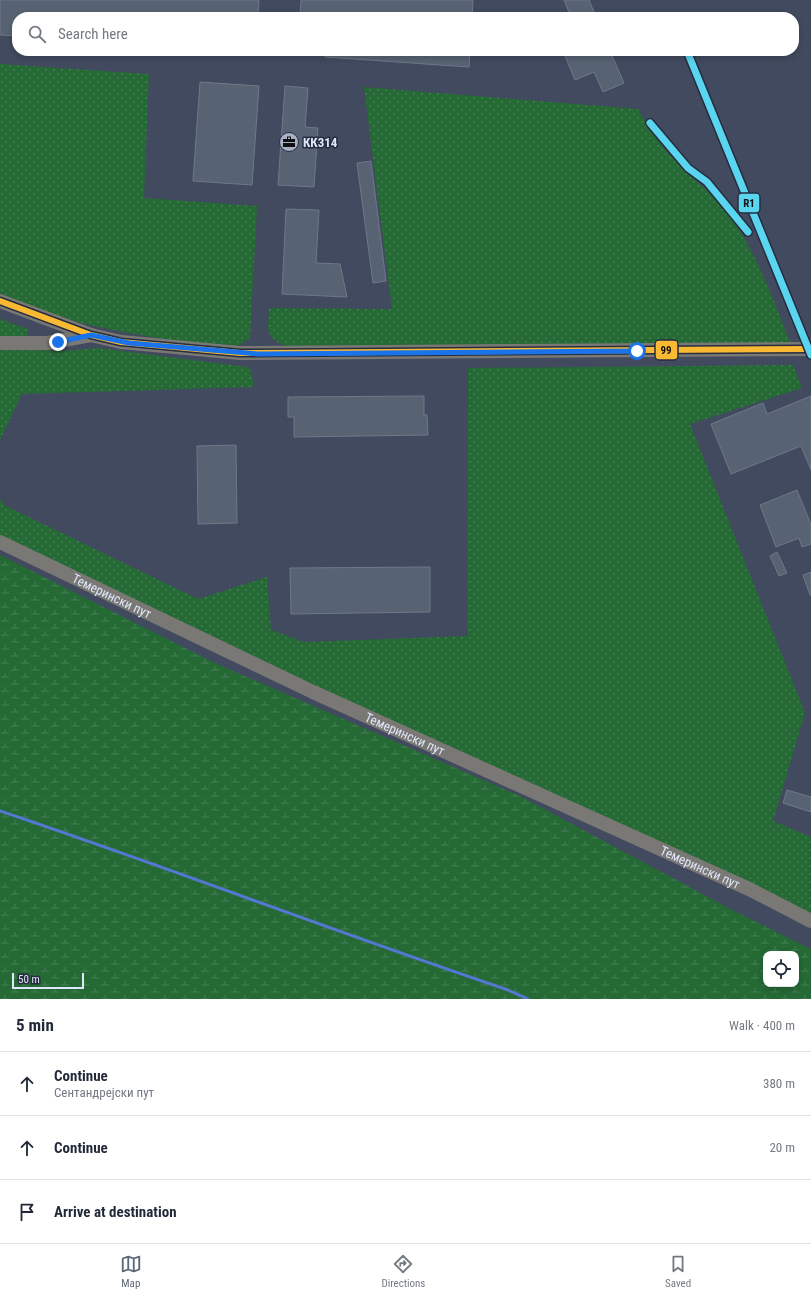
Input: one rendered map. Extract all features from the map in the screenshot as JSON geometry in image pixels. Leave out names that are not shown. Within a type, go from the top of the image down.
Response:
[{"type":"main road","points":[[0,301],[91,335],[129,343],[258,354],[811,349]]},
{"type":"main road","points":[[0,343],[48,343],[91,335]]},
{"type":"main road","name":"Темерински пут","points":[[0,542],[251,663],[749,889],[811,921]]},
{"type":"green space","points":[[0,64],[149,74],[144,198],[257,206],[250,338],[237,346],[220,347],[148,336],[104,328],[63,318],[0,294]]},
{"type":"green space","points":[[364,87],[638,109],[662,146],[727,211],[755,259],[791,345],[286,347],[279,343],[269,332],[269,308],[392,309]]},
{"type":"green space","points":[[0,319],[28,329],[28,335],[23,340],[0,340]]},
{"type":"green space","points":[[98,348],[247,367],[251,371],[254,387],[22,394],[0,440],[0,349],[62,351]]},
{"type":"green space","points":[[793,365],[802,388],[690,424],[805,713],[773,821],[811,837],[811,923],[0,543],[0,499],[4,505],[198,599],[267,577],[271,630],[304,642],[467,636],[468,368]]},
{"type":"green space","points":[[0,555],[215,663],[520,796],[736,912],[811,949],[811,999],[0,999]]},
{"type":"building","points":[[0,0],[259,0],[258,12],[12,12],[12,36],[0,35]]},
{"type":"building","points":[[301,0],[473,0],[472,12],[300,12]]},
{"type":"building","points":[[564,0],[589,0],[594,12],[569,12]]},
{"type":"building","points":[[325,56],[470,56],[469,67]]},
{"type":"building","points":[[565,56],[612,56],[624,83],[603,92],[594,72],[575,80]]},
{"type":"building","points":[[200,82],[259,86],[252,185],[193,181]]},
{"type":"building","points":[[285,86],[308,88],[305,127],[318,128],[314,187],[278,185]]},
{"type":"building","points":[[371,161],[386,281],[373,283],[357,163]]},
{"type":"building","points":[[286,209],[319,210],[316,263],[340,264],[347,297],[282,294]]},
{"type":"building","points":[[424,396],[424,415],[427,415],[428,435],[294,437],[294,417],[288,417],[288,397]]},
{"type":"building","points":[[811,396],[811,470],[801,446],[731,474],[711,424],[763,403],[767,414]]},
{"type":"building","points":[[236,445],[237,523],[198,524],[197,446]]},
{"type":"building","points":[[797,490],[811,525],[811,544],[802,547],[799,538],[776,547],[760,505]]},
{"type":"building","points":[[777,552],[787,573],[779,576],[770,556]]},
{"type":"building","points":[[430,567],[430,612],[291,614],[290,568]]},
{"type":"building","points":[[811,572],[811,595],[810,595],[803,575]]},
{"type":"building","points":[[787,790],[811,797],[811,812],[783,803]]},
{"type":"waterway","points":[[0,811],[508,990],[528,999]]},
{"type":"transit line","name":"R1","points":[[689,56],[811,355]]},
{"type":"transit line","name":"R1","points":[[650,123],[688,168],[707,182],[748,232]]},
{"type":"transit line","name":"99","points":[[0,301],[91,335],[121,342],[240,353],[811,349]]},
{"type":"place","name":"КК314","points":[[289,142]]},
{"type":"route","points":[[58,342],[91,335],[129,343],[193,350],[258,354],[637,351]]}]
